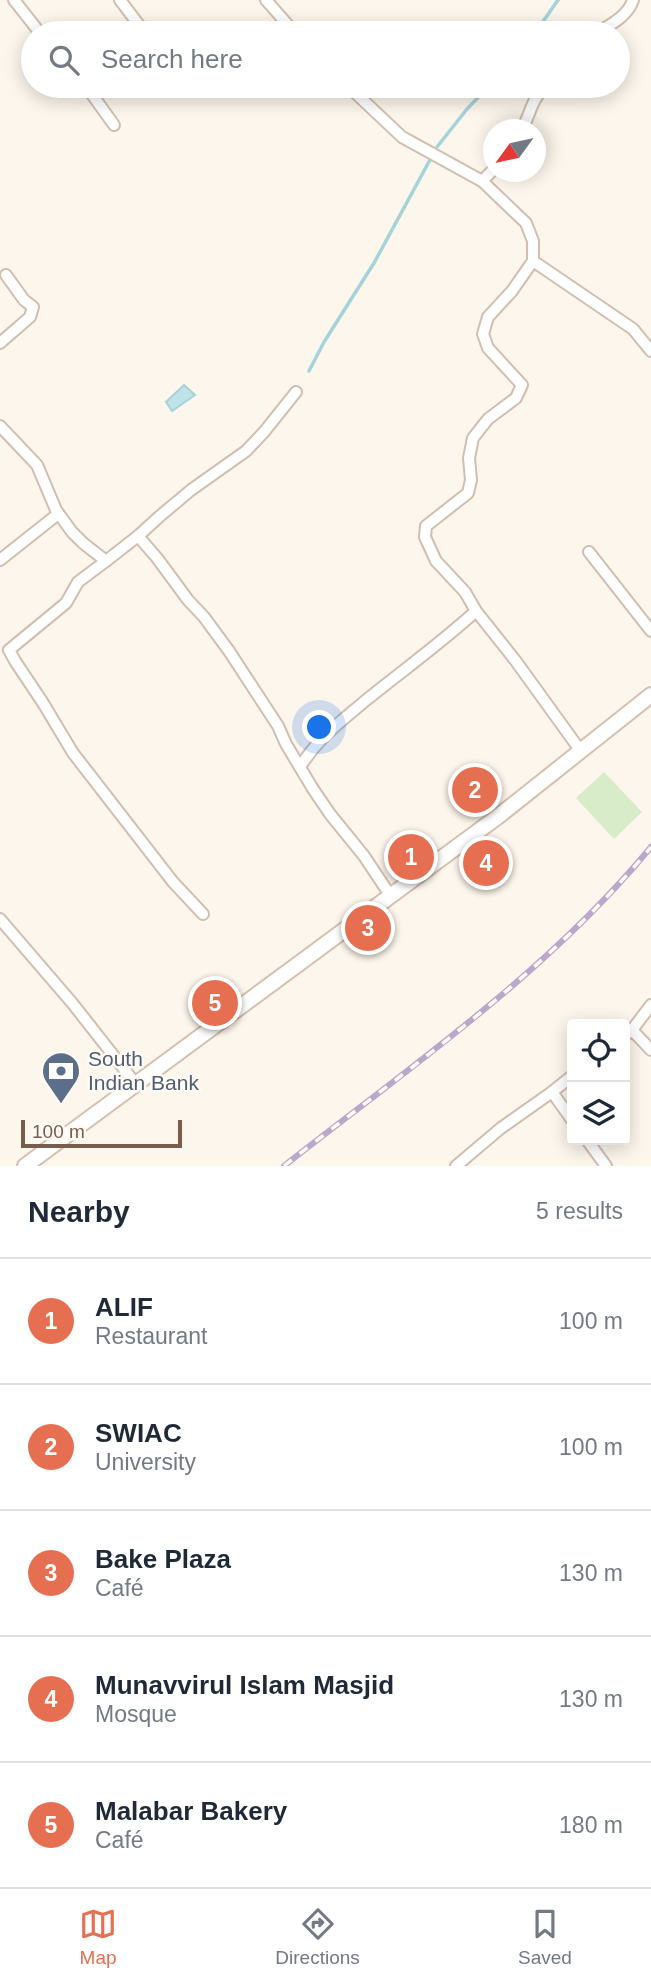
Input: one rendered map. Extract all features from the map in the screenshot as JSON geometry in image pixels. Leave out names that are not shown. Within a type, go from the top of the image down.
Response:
[{"type":"main road","points":[[25,1166],[500,815],[651,695]]},
{"type":"street","points":[[14,0],[31,21]]},
{"type":"street","points":[[120,0],[136,21]]},
{"type":"street","points":[[266,0],[284,21]]},
{"type":"street","points":[[615,21],[631,6],[633,0]]},
{"type":"street","points":[[95,98],[114,125]]},
{"type":"street","points":[[360,98],[401,137],[482,181],[526,223],[533,241],[533,261],[512,291],[488,317],[483,334],[488,348],[522,384],[516,398],[488,419],[473,438],[469,458],[471,480],[468,493],[425,526],[425,537],[436,561],[465,592],[476,611],[580,750]]},
{"type":"street","points":[[528,119],[535,98]]},
{"type":"street","points":[[533,261],[633,329],[651,351]]},
{"type":"street","points":[[0,343],[30,317],[33,307],[24,300],[6,275]]},
{"type":"street","points":[[203,914],[173,882],[73,752],[9,650],[66,603],[78,582],[138,536],[191,490],[246,451],[296,392]]},
{"type":"street","points":[[0,426],[37,465],[58,514],[83,543],[106,561]]},
{"type":"street","points":[[0,560],[58,514]]},
{"type":"street","points":[[138,536],[229,650],[330,814],[365,856],[390,895]]},
{"type":"street","points":[[589,552],[651,632]]},
{"type":"street","points":[[300,767],[312,749],[335,725],[419,657],[442,643],[476,611]]},
{"type":"street","points":[[0,919],[73,1004],[135,1083]]},
{"type":"street","points":[[630,1031],[651,1005]]},
{"type":"street","points":[[630,1034],[651,1050]]},
{"type":"street","points":[[456,1166],[500,1128],[567,1080]]},
{"type":"street","points":[[552,1092],[567,1113]]},
{"type":"street","points":[[591,1145],[606,1166]]},
{"type":"green space","points":[[604,772],[642,812],[614,839],[576,798]]},
{"type":"water","points":[[184,385],[195,395],[172,411],[166,402]]},
{"type":"waterway","points":[[543,21],[558,0]]},
{"type":"waterway","points":[[437,147],[478,98]]},
{"type":"waterway","points":[[309,371],[324,342],[374,263],[431,158]]},
{"type":"railway","points":[[284,1166],[428,1055],[523,977],[611,893],[651,847]]},
{"type":"place","name":"SWIAC","points":[[475,790]]},
{"type":"place","name":"ALIF","points":[[411,857]]},
{"type":"place","name":"Munavvirul Islam Masjid","points":[[486,863]]},
{"type":"place","name":"Bake Plaza","points":[[368,928]]},
{"type":"place","name":"Malabar Bakery","points":[[215,1003]]},
{"type":"place","name":"South Indian Bank","points":[[61,1105]]}]
